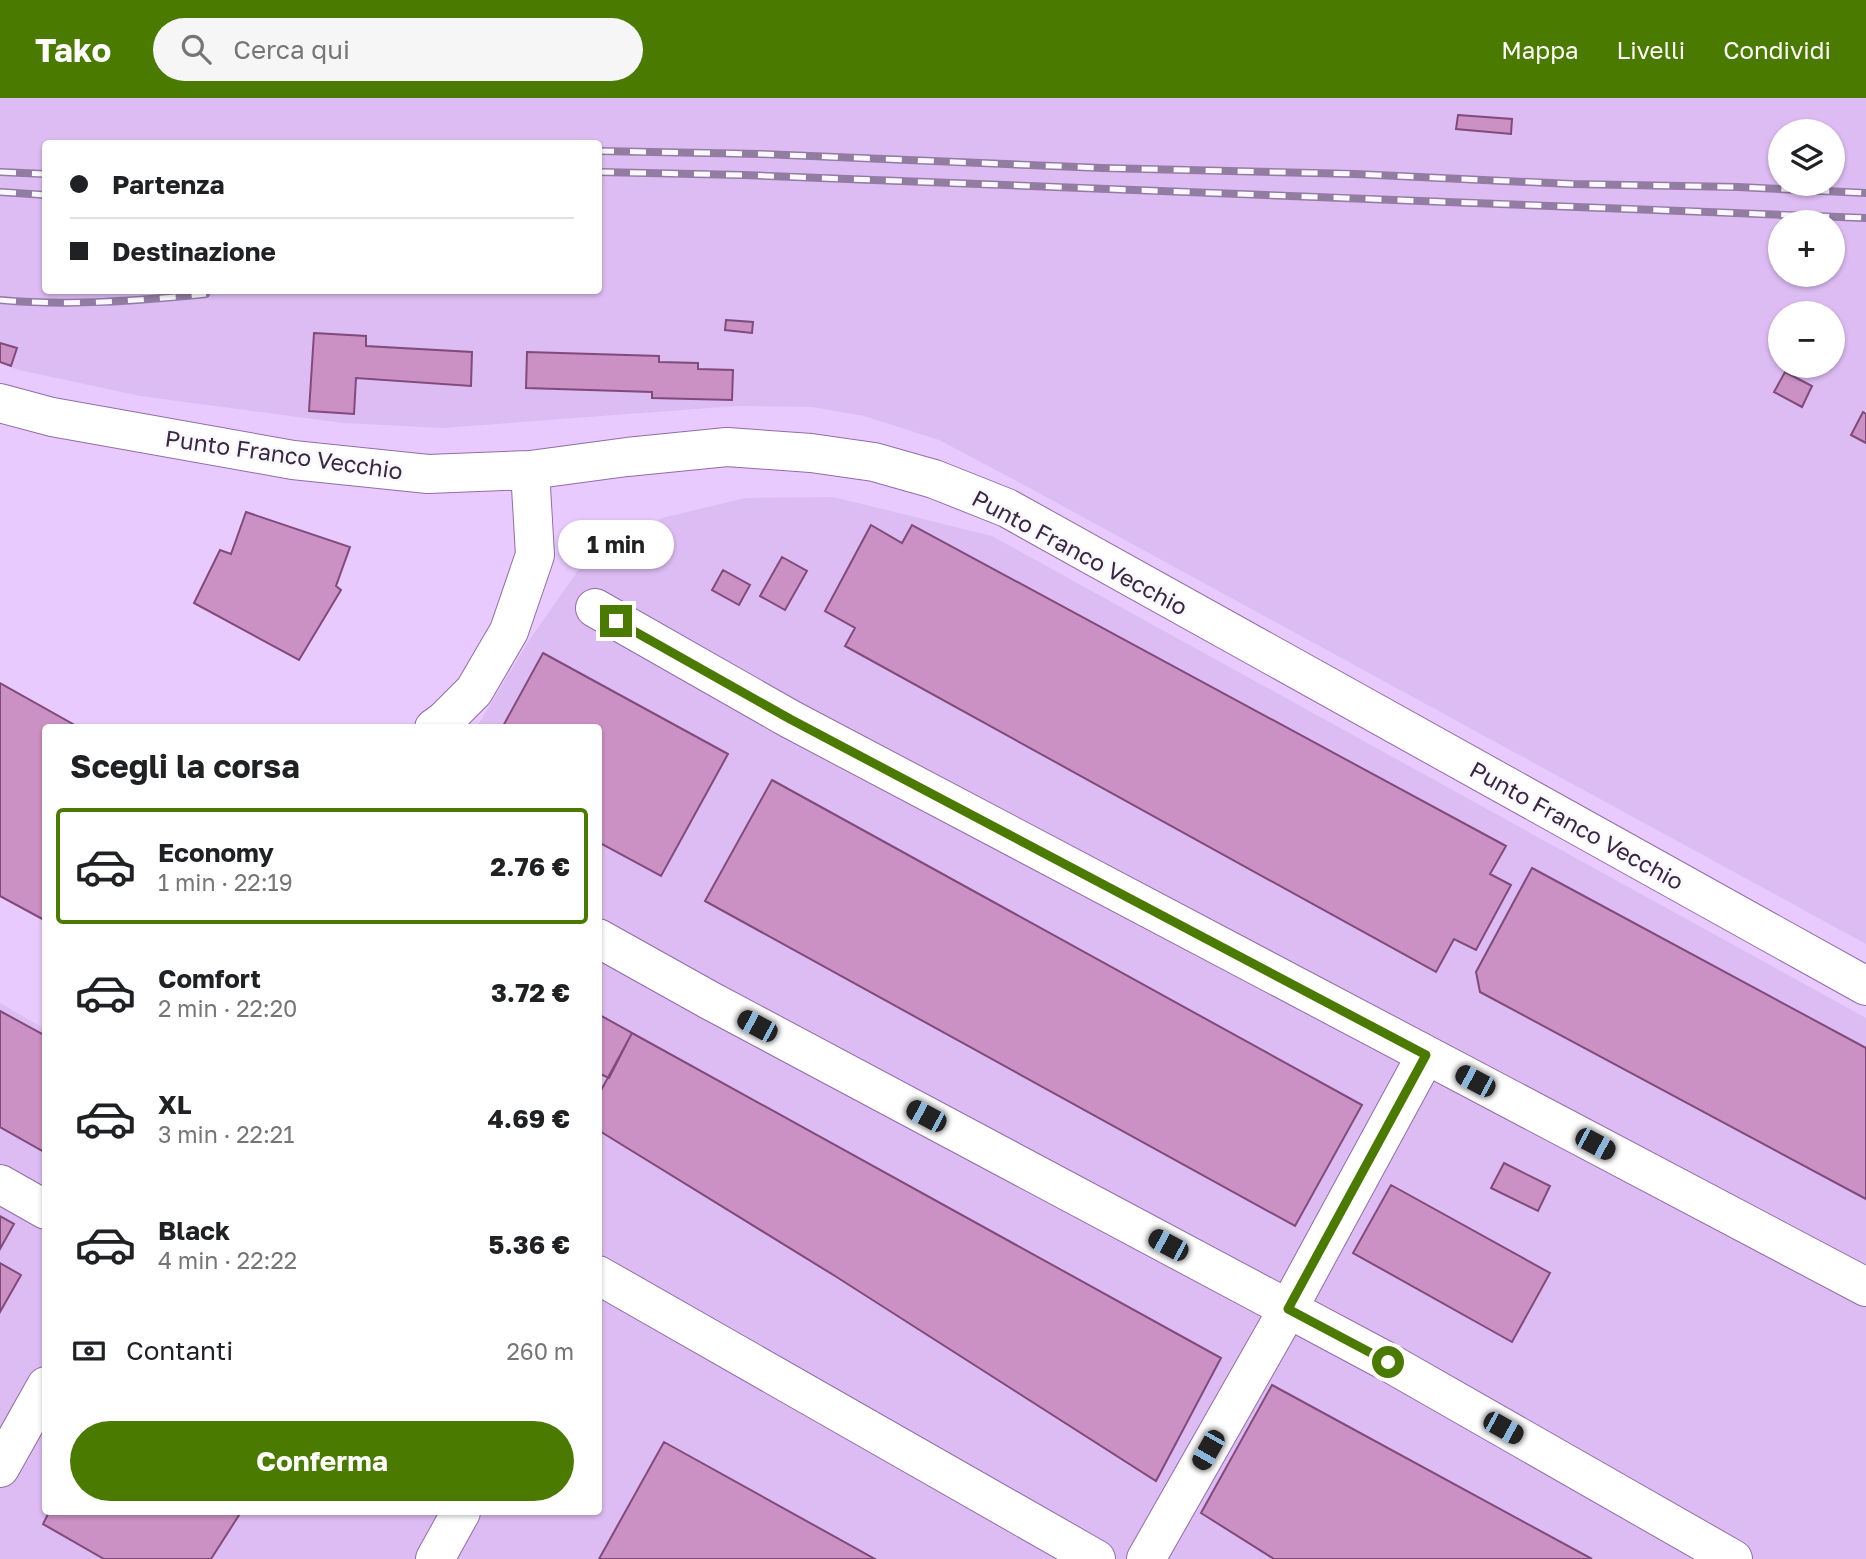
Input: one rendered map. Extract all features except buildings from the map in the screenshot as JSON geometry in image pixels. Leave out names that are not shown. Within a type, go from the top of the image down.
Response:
[{"type":"street","name":"Punto Franco Vecchio","points":[[0,403],[52,417],[293,460],[428,474],[530,470],[727,447],[811,453],[874,462],[934,479],[1007,508],[1866,986]]},
{"type":"street","points":[[440,724],[474,691],[509,631],[535,555],[530,470]]},
{"type":"street","points":[[594,608],[790,719],[1866,1287]]},
{"type":"street","points":[[602,941],[1388,1362],[1733,1559]]},
{"type":"street","points":[[1146,1559],[1288,1309],[1426,1055]]},
{"type":"street","points":[[0,1184],[42,1208]]},
{"type":"street","points":[[602,1277],[1096,1559]]},
{"type":"street","points":[[0,1468],[42,1393]]},
{"type":"street","points":[[435,1559],[459,1515]]},
{"type":"shaded area","points":[[0,98],[1866,98],[1866,944],[939,440],[864,416],[812,407],[736,406],[443,428],[343,423],[140,396],[19,370],[0,363]]},
{"type":"shaded area","points":[[833,497],[992,536],[1866,1018],[1866,1559],[0,1559],[0,1003],[42,1027],[42,1515],[602,1515],[602,724],[478,724],[528,642],[579,569],[662,518],[745,498]]},
{"type":"railway","points":[[602,151],[761,154],[1866,193]]},
{"type":"railway","points":[[0,172],[42,174]]},
{"type":"railway","points":[[602,172],[743,175],[1866,218]]},
{"type":"railway","points":[[0,192],[42,195]]},
{"type":"railway","points":[[0,300],[103,302],[206,294]]},
{"type":"route","points":[[616,621],[790,719],[1426,1055],[1288,1309],[1388,1362]]}]
